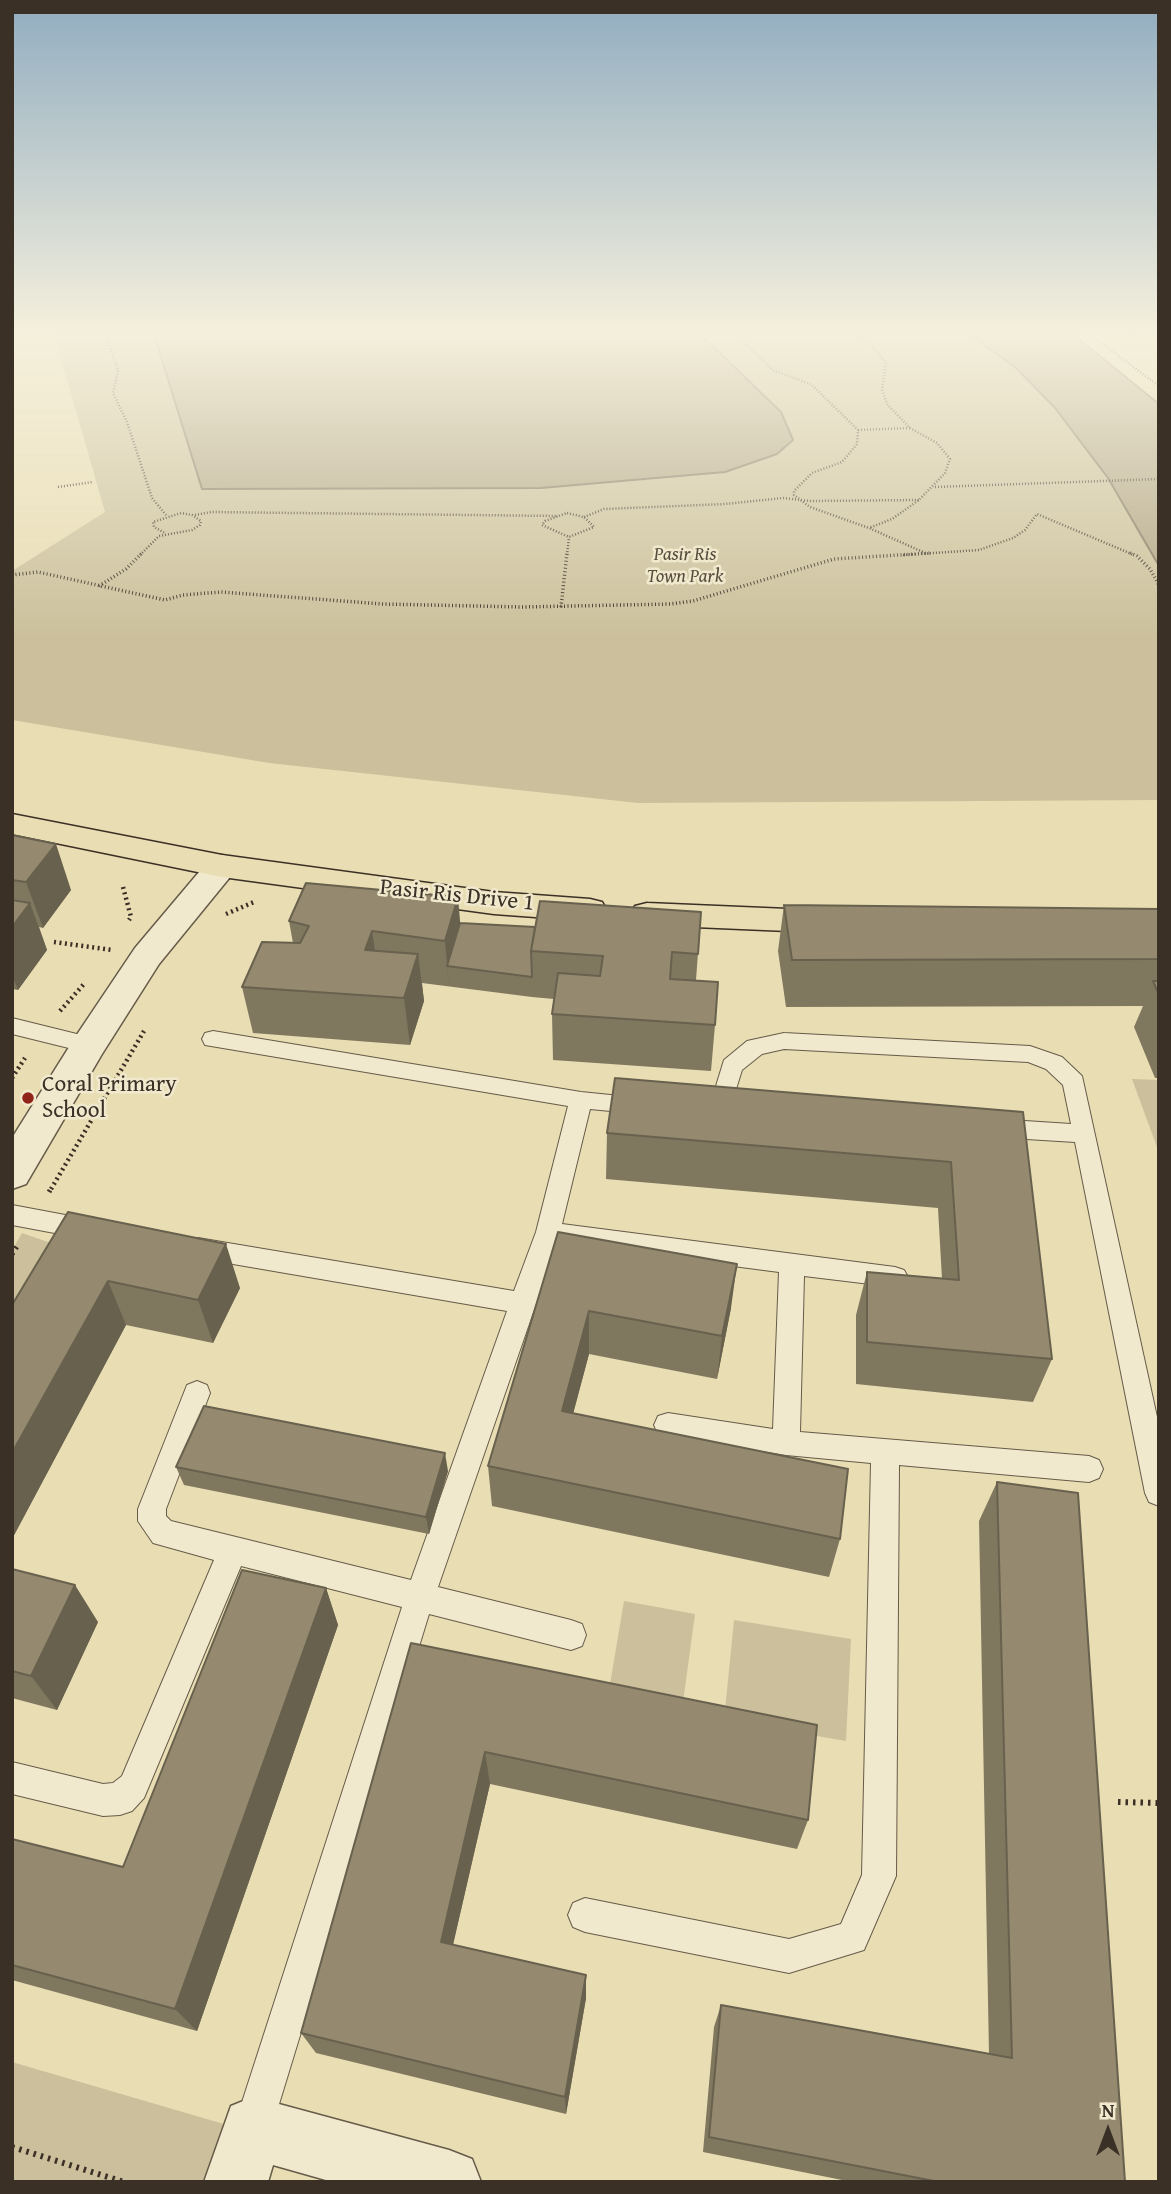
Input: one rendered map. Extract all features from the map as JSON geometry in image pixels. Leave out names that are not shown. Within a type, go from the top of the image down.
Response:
[{"type":"main road","name":"Pasir Ris Drive 1","points":[[12,824],[215,874],[336,899],[618,926],[868,928],[494,903],[215,874],[12,844]]},
{"type":"street","points":[[12,1173],[89,1045],[147,956],[215,874]]},
{"type":"street","points":[[244,2155],[449,2182]]},
{"type":"lane","points":[[12,1026],[89,1045]]},
{"type":"lane","points":[[213,1039],[581,1100],[663,1107]]},
{"type":"lane","points":[[719,1112],[732,1066],[755,1047],[784,1041],[1030,1054],[1054,1063],[1074,1082],[1159,1493]]},
{"type":"lane","points":[[244,2155],[420,1596],[548,1232],[581,1100]]},
{"type":"lane","points":[[691,1110],[746,1114]]},
{"type":"lane","points":[[977,1127],[1085,1134]]},
{"type":"lane","points":[[23,1217],[113,1233]]},
{"type":"lane","points":[[548,1232],[911,1279]]},
{"type":"lane","points":[[181,1245],[521,1303]]},
{"type":"lane","points":[[786,1443],[792,1263]]},
{"type":"lane","points":[[197,1393],[152,1509],[152,1521],[163,1533],[572,1635]]},
{"type":"lane","points":[[668,1425],[786,1443],[1089,1469]]},
{"type":"lane","points":[[585,1915],[789,1956],[852,1938],[879,1876],[885,1453]]},
{"type":"lane","points":[[12,1778],[103,1800],[120,1799],[133,1787],[232,1552]]},
{"type":"path","points":[[131,433],[152,498],[166,516]]},
{"type":"path","points":[[858,433],[857,444],[842,463],[812,472],[794,491],[797,498],[810,507],[869,528],[926,553]]},
{"type":"path","points":[[869,528],[892,519],[919,500],[945,473],[950,459],[937,443],[920,433]]},
{"type":"path","points":[[934,486],[1159,479]]},
{"type":"path","points":[[58,486],[93,482]]},
{"type":"path","points":[[584,517],[604,509],[797,498],[810,501],[919,500]]},
{"type":"path","points":[[195,516],[201,521],[198,527],[180,533],[165,533],[154,527],[153,522],[180,513],[195,516],[224,512],[558,516]]},
{"type":"path","points":[[571,513],[584,517],[594,524],[593,528],[569,537],[543,527],[543,522],[558,516],[571,513]]},
{"type":"path","points":[[12,575],[38,572],[165,600],[183,595],[221,592],[383,604],[561,607],[680,604],[834,559],[979,550],[1003,542],[1025,530],[1037,514],[1137,555],[1150,569],[1159,585]]},
{"type":"path","points":[[99,586],[126,569],[153,540],[165,533]]},
{"type":"path","points":[[561,607],[569,537]]},
{"type":"path","points":[[122,887],[131,917],[125,928]]},
{"type":"path","points":[[104,960],[119,939]]},
{"type":"path","points":[[54,942],[113,950]]},
{"type":"path","points":[[12,1078],[41,1033],[86,981]]},
{"type":"path","points":[[12,1254],[23,1217],[149,1021]]},
{"type":"path","points":[[1118,1802],[1159,1803]]},
{"type":"path","points":[[12,2147],[124,2182]]},
{"type":"green space","name":"Pasir Ris Town Park","points":[[82,433],[1074,433],[1108,478],[1159,568],[1159,800],[638,803],[269,763],[12,720],[12,571],[105,512]]},
{"type":"green space","points":[[1132,1079],[1159,1080],[1159,1150],[1158,1150]]},
{"type":"green space","points":[[22,1233],[74,1251],[12,1361],[12,1250]]},
{"type":"green space","points":[[624,1601],[695,1614],[682,1710],[608,1696]]},
{"type":"green space","points":[[734,1620],[851,1639],[846,1741],[724,1720]]},
{"type":"green space","points":[[12,2062],[234,2127],[209,2182],[16,2182],[12,2180]]},
{"type":"shaded area","points":[[185,433],[790,433],[793,440],[777,454],[725,472],[541,488],[202,489]]},
{"type":"shaded area","points":[[1074,433],[1159,433],[1159,566],[1108,478]]},
{"type":"building","points":[[12,835],[56,844],[26,882],[12,880]]},
{"type":"building","points":[[306,883],[458,897],[445,941],[372,931],[365,950],[418,954],[404,998],[242,987],[262,942],[300,943],[309,926],[289,921]]},
{"type":"building","points":[[12,900],[30,903],[12,927]]},
{"type":"building","points":[[540,901],[701,912],[698,954],[672,952],[670,979],[718,982],[715,1025],[552,1014],[558,973],[600,976],[603,956],[531,951]]},
{"type":"building","points":[[784,905],[1159,909],[1159,959],[792,960]]},
{"type":"building","points":[[460,923],[535,927],[531,951],[532,977],[447,966]]},
{"type":"building","points":[[1153,981],[1159,981],[1159,995]]},
{"type":"building","points":[[615,1078],[1023,1112],[1052,1359],[867,1342],[867,1272],[959,1280],[951,1162],[607,1133]]},
{"type":"building","points":[[68,1212],[226,1244],[198,1300],[108,1281],[12,1453],[12,1305]]},
{"type":"building","points":[[558,1232],[737,1264],[722,1336],[589,1311],[562,1411],[848,1469],[840,1539],[488,1466]]},
{"type":"building","points":[[204,1406],[445,1453],[426,1517],[176,1467]]},
{"type":"building","points":[[997,1482],[1078,1493],[1125,2182],[939,2182],[709,2137],[721,2005],[1012,2058]]},
{"type":"building","points":[[12,1569],[75,1585],[31,1676],[12,1671]]},
{"type":"building","points":[[242,1570],[326,1588],[175,2009],[12,1965],[12,1839],[123,1867]]},
{"type":"building","points":[[411,1643],[817,1725],[808,1820],[485,1752],[441,1942],[586,1975],[565,2097],[301,2033]]},
{"type":"place","name":"Coral Primary School","points":[[28,1098]]}]
